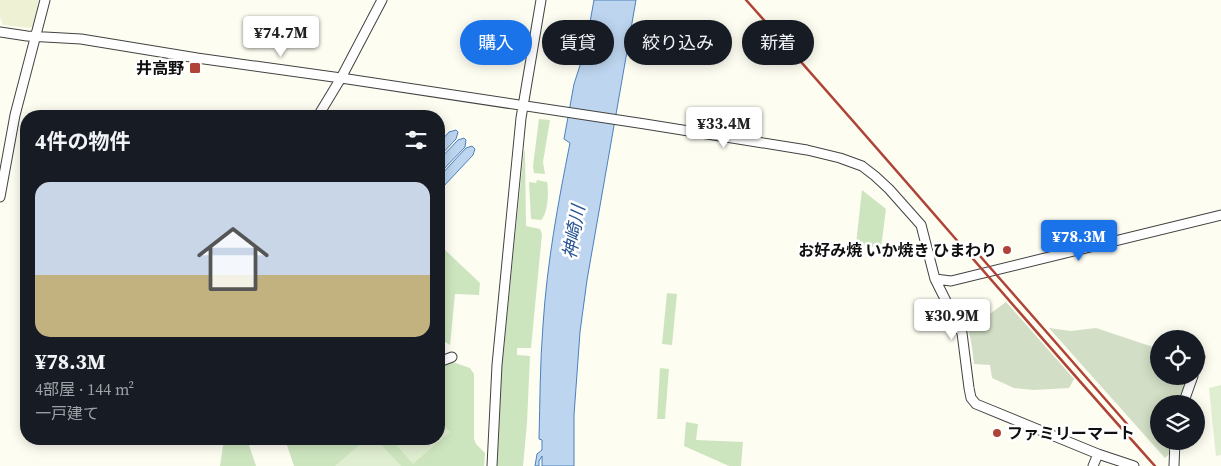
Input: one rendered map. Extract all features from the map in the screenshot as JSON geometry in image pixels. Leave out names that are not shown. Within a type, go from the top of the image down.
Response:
[{"type":"street","points":[[0,198],[15,115],[45,0]]},
{"type":"street","points":[[322,110],[341,78],[382,0]]},
{"type":"street","points":[[492,466],[497,365],[541,0]]},
{"type":"street","points":[[0,32],[27,36],[81,39],[197,58],[633,122],[807,150],[840,158],[862,166],[889,189],[921,225],[935,278],[962,333],[969,388],[971,398],[976,404],[1098,454],[1134,466]]},
{"type":"street","points":[[935,278],[951,281],[1221,215]]},
{"type":"street","points":[[445,360],[452,357]]},
{"type":"street","points":[[1174,466],[1175,450]]},
{"type":"street","points":[[1093,466],[1098,454]]},
{"type":"green space","points":[[0,0],[39,0],[33,26],[29,28],[3,25],[0,17]]},
{"type":"green space","points":[[539,119],[550,120],[543,162],[545,174],[534,173],[533,166]]},
{"type":"green space","points":[[524,150],[526,226],[540,229],[542,234],[531,348],[517,348],[517,355],[530,356],[527,423],[523,466],[497,466],[502,365]]},
{"type":"green space","points":[[537,180],[547,182],[548,186],[547,208],[541,220],[531,219],[529,182],[536,183]]},
{"type":"green space","points":[[862,190],[886,209],[881,248],[856,244]]},
{"type":"green space","points":[[445,250],[480,283],[479,295],[455,294],[450,345],[445,342]]},
{"type":"green space","points":[[667,293],[677,294],[672,345],[662,344]]},
{"type":"green space","points":[[1006,302],[1074,379],[1069,388],[1034,390],[1014,388],[992,378],[990,365],[974,364],[972,345],[962,317],[974,310],[983,319]]},
{"type":"green space","points":[[1049,328],[1071,331],[1096,328],[1150,346],[1150,385],[1184,385],[1181,395],[1150,395],[1150,441]]},
{"type":"green space","points":[[450,361],[470,368],[474,374],[474,439],[476,444],[485,453],[484,466],[294,466],[287,445],[445,445],[445,364]]},
{"type":"green space","points":[[660,368],[669,369],[665,419],[657,419]]},
{"type":"green space","points":[[1221,385],[1221,455],[1216,456],[1209,388]]},
{"type":"green space","points":[[686,422],[698,424],[696,440],[743,442],[741,466],[729,466],[684,446]]},
{"type":"green space","points":[[445,426],[450,432],[445,436]]},
{"type":"green space","points":[[223,445],[249,445],[256,466],[220,466]]},
{"type":"green space","points":[[359,445],[382,445],[401,466],[335,466]]},
{"type":"green space","points":[[396,445],[435,445],[413,464]]},
{"type":"green space","points":[[1158,450],[1170,450],[1165,458]]},
{"type":"water","name":"神崎川","points":[[594,0],[636,0],[632,20],[624,20],[625,65],[587,280],[580,332],[574,415],[574,466],[542,466],[542,456],[539,466],[535,466],[537,454],[542,450],[542,440],[539,439],[541,368],[547,279],[570,143],[564,139],[574,84],[580,65],[614,65],[614,20],[590,20]]},
{"type":"water","points":[[456,130],[458,132],[456,139],[445,151],[445,136],[449,132]]},
{"type":"water","points":[[464,138],[466,140],[465,147],[445,168],[445,154],[458,140]]},
{"type":"water","points":[[472,146],[475,149],[473,155],[445,185],[445,171],[466,148]]},
{"type":"railway","points":[[746,0],[1155,466]]},
{"type":"railway","points":[[980,256],[1127,424]]},
{"type":"place","name":"井高野","points":[[195,68]]},
{"type":"place","name":"お好み焼 いか焼き ひまわり","points":[[1007,250]]},
{"type":"place","name":"ファミリーマート","points":[[997,433]]}]
